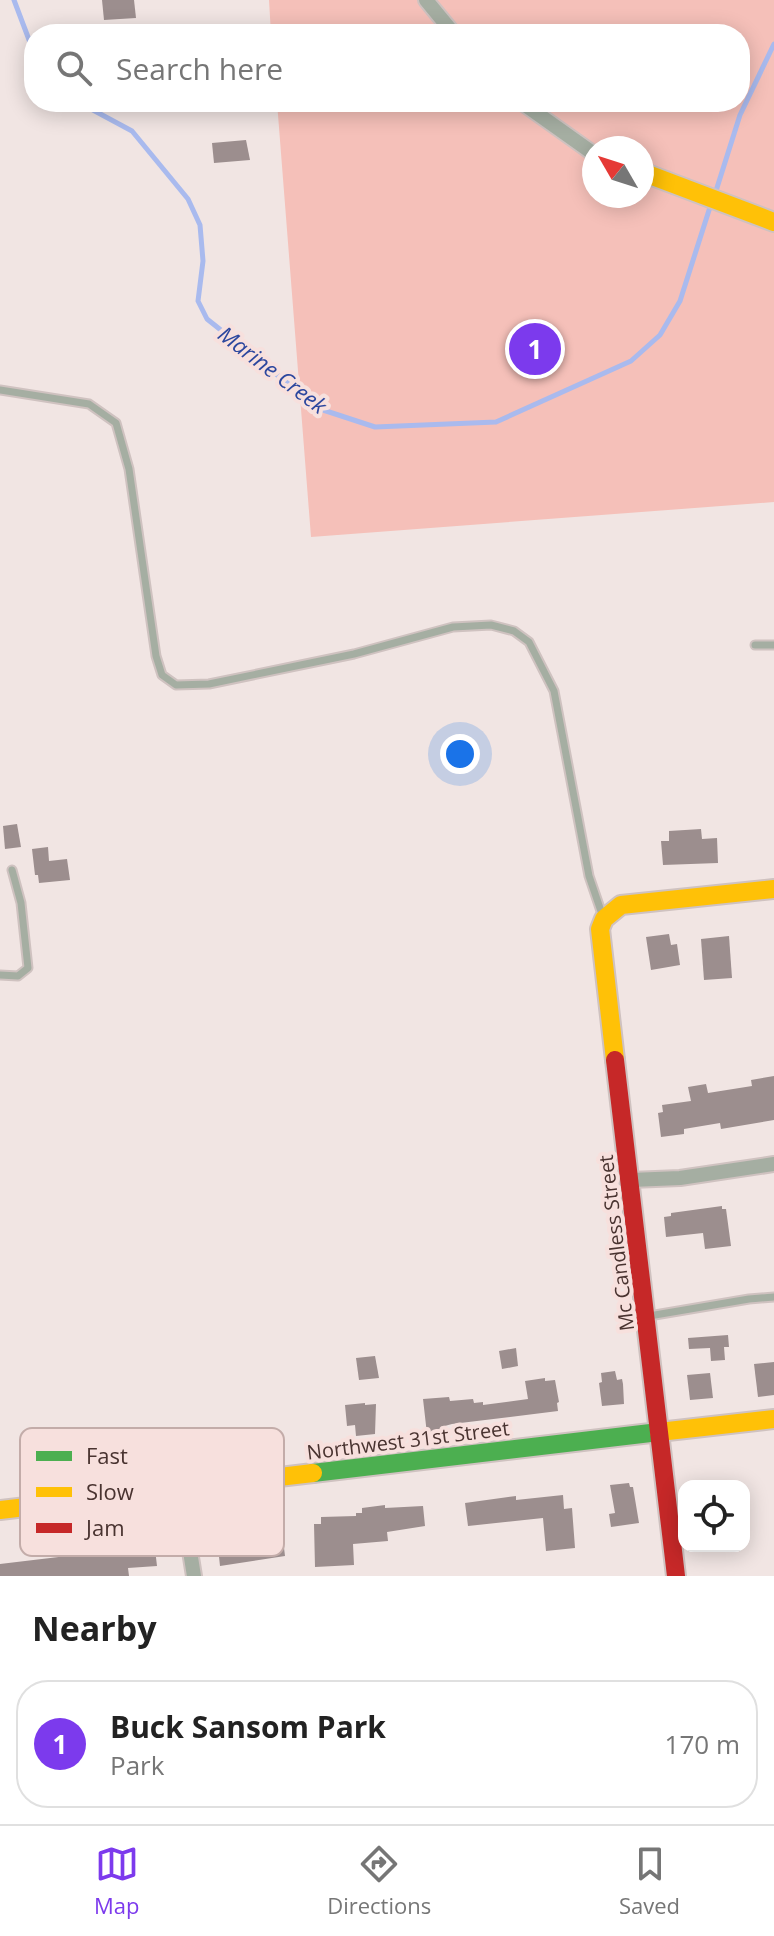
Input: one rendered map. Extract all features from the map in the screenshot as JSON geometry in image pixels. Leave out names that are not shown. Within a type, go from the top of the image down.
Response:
[{"type":"street","points":[[426,0],[446,24]]},
{"type":"street","points":[[535,112],[582,145]]},
{"type":"street","points":[[654,177],[774,222]]},
{"type":"street","points":[[608,914],[621,905],[774,889]]},
{"type":"street","name":"Mc Candless Street","points":[[608,914],[600,929],[676,1576]]},
{"type":"street","points":[[631,1180],[680,1178],[774,1164]]},
{"type":"street","name":"Northwest 31st Street","points":[[284,1477],[774,1419]]},
{"type":"street","name":"Northwest 31st Street","points":[[0,1510],[20,1508]]},
{"type":"street","points":[[191,1556],[194,1576]]},
{"type":"lane","points":[[0,390],[89,404],[116,423],[129,469],[156,656],[162,675],[176,685],[209,684],[354,654],[453,627],[491,625],[514,631],[529,642],[554,691],[587,866],[608,914]]},
{"type":"lane","points":[[755,645],[774,645]]},
{"type":"lane","points":[[0,975],[18,976],[28,968],[21,903],[12,870]]},
{"type":"lane","points":[[646,1316],[774,1297]]},
{"type":"shaded area","points":[[269,0],[774,0],[774,502],[311,537],[278,112],[750,112],[750,24],[270,24]]},
{"type":"building","points":[[102,0],[134,0],[136,18],[104,20]]},
{"type":"building","points":[[246,140],[250,160],[214,163],[212,143]]},
{"type":"building","points":[[17,824],[21,847],[5,849],[3,826]]},
{"type":"building","points":[[701,829],[702,839],[717,838],[718,863],[663,865],[661,841],[669,841],[669,831]]},
{"type":"building","points":[[48,847],[49,861],[67,859],[70,880],[39,883],[32,849]]},
{"type":"building","points":[[669,934],[671,945],[677,944],[680,965],[651,970],[646,937]]},
{"type":"building","points":[[729,936],[732,978],[704,980],[701,939]]},
{"type":"building","points":[[774,1076],[774,1120],[721,1129],[720,1123],[684,1129],[684,1134],[661,1137],[658,1113],[663,1112],[662,1105],[691,1101],[688,1087],[706,1084],[708,1093],[752,1086],[751,1080]]},
{"type":"building","points":[[722,1206],[726,1209],[731,1246],[705,1249],[703,1233],[666,1237],[664,1217],[671,1216],[671,1213]]},
{"type":"building","points":[[728,1335],[729,1347],[724,1347],[725,1360],[711,1361],[710,1348],[689,1349],[688,1338]]},
{"type":"building","points":[[516,1348],[518,1366],[502,1369],[499,1351]]},
{"type":"building","points":[[375,1356],[379,1378],[359,1380],[356,1358]]},
{"type":"building","points":[[774,1362],[774,1395],[758,1397],[754,1364]]},
{"type":"building","points":[[615,1371],[617,1380],[622,1379],[624,1404],[602,1406],[601,1373]]},
{"type":"building","points":[[710,1373],[713,1398],[690,1400],[687,1375]]},
{"type":"building","points":[[545,1378],[545,1381],[555,1380],[558,1411],[452,1424],[441,1427],[441,1433],[427,1434],[423,1399],[473,1399],[474,1403],[483,1402],[483,1405],[528,1399],[525,1381]]},
{"type":"building","points":[[376,1404],[375,1434],[356,1436],[355,1425],[347,1426],[345,1405]]},
{"type":"building","points":[[629,1483],[633,1487],[639,1523],[611,1527],[609,1514],[615,1513],[610,1485]]},
{"type":"building","points":[[563,1495],[564,1509],[572,1508],[575,1548],[546,1551],[543,1518],[468,1526],[465,1503],[516,1496],[516,1500]]},
{"type":"building","points":[[385,1505],[385,1508],[423,1506],[425,1526],[387,1532],[388,1541],[353,1544],[354,1565],[315,1567],[314,1524],[321,1524],[321,1517],[356,1516],[356,1513],[362,1513],[362,1508]]},
{"type":"building","points":[[284,1548],[285,1556],[220,1566],[219,1556],[284,1556]]},
{"type":"building","points":[[67,1556],[156,1556],[157,1566],[128,1568],[129,1576],[0,1576],[0,1564]]},
{"type":"waterway","name":"Marine Creek","points":[[14,0],[24,26]]},
{"type":"waterway","name":"Marine Creek","points":[[750,94],[774,44]]},
{"type":"waterway","name":"Marine Creek","points":[[97,112],[132,131],[188,199],[200,225],[203,261],[198,301],[207,319],[320,409],[375,427],[496,422],[631,361],[660,335],[680,301],[711,204]]},
{"type":"waterway","name":"Marine Creek","points":[[715,194],[741,112]]},
{"type":"traffic: fast","points":[[313,1473],[659,1432]]},
{"type":"traffic: slow","points":[[654,177],[774,222]]},
{"type":"traffic: slow","points":[[615,1060],[600,929],[604,919],[621,905],[774,889]]},
{"type":"traffic: slow","points":[[659,1432],[774,1419]]},
{"type":"traffic: slow","points":[[284,1476],[313,1473]]},
{"type":"traffic: slow","points":[[0,1510],[20,1508]]},
{"type":"traffic: jam","points":[[615,1060],[676,1576]]},
{"type":"place","name":"Buck Sansom Park","points":[[535,349]]}]
